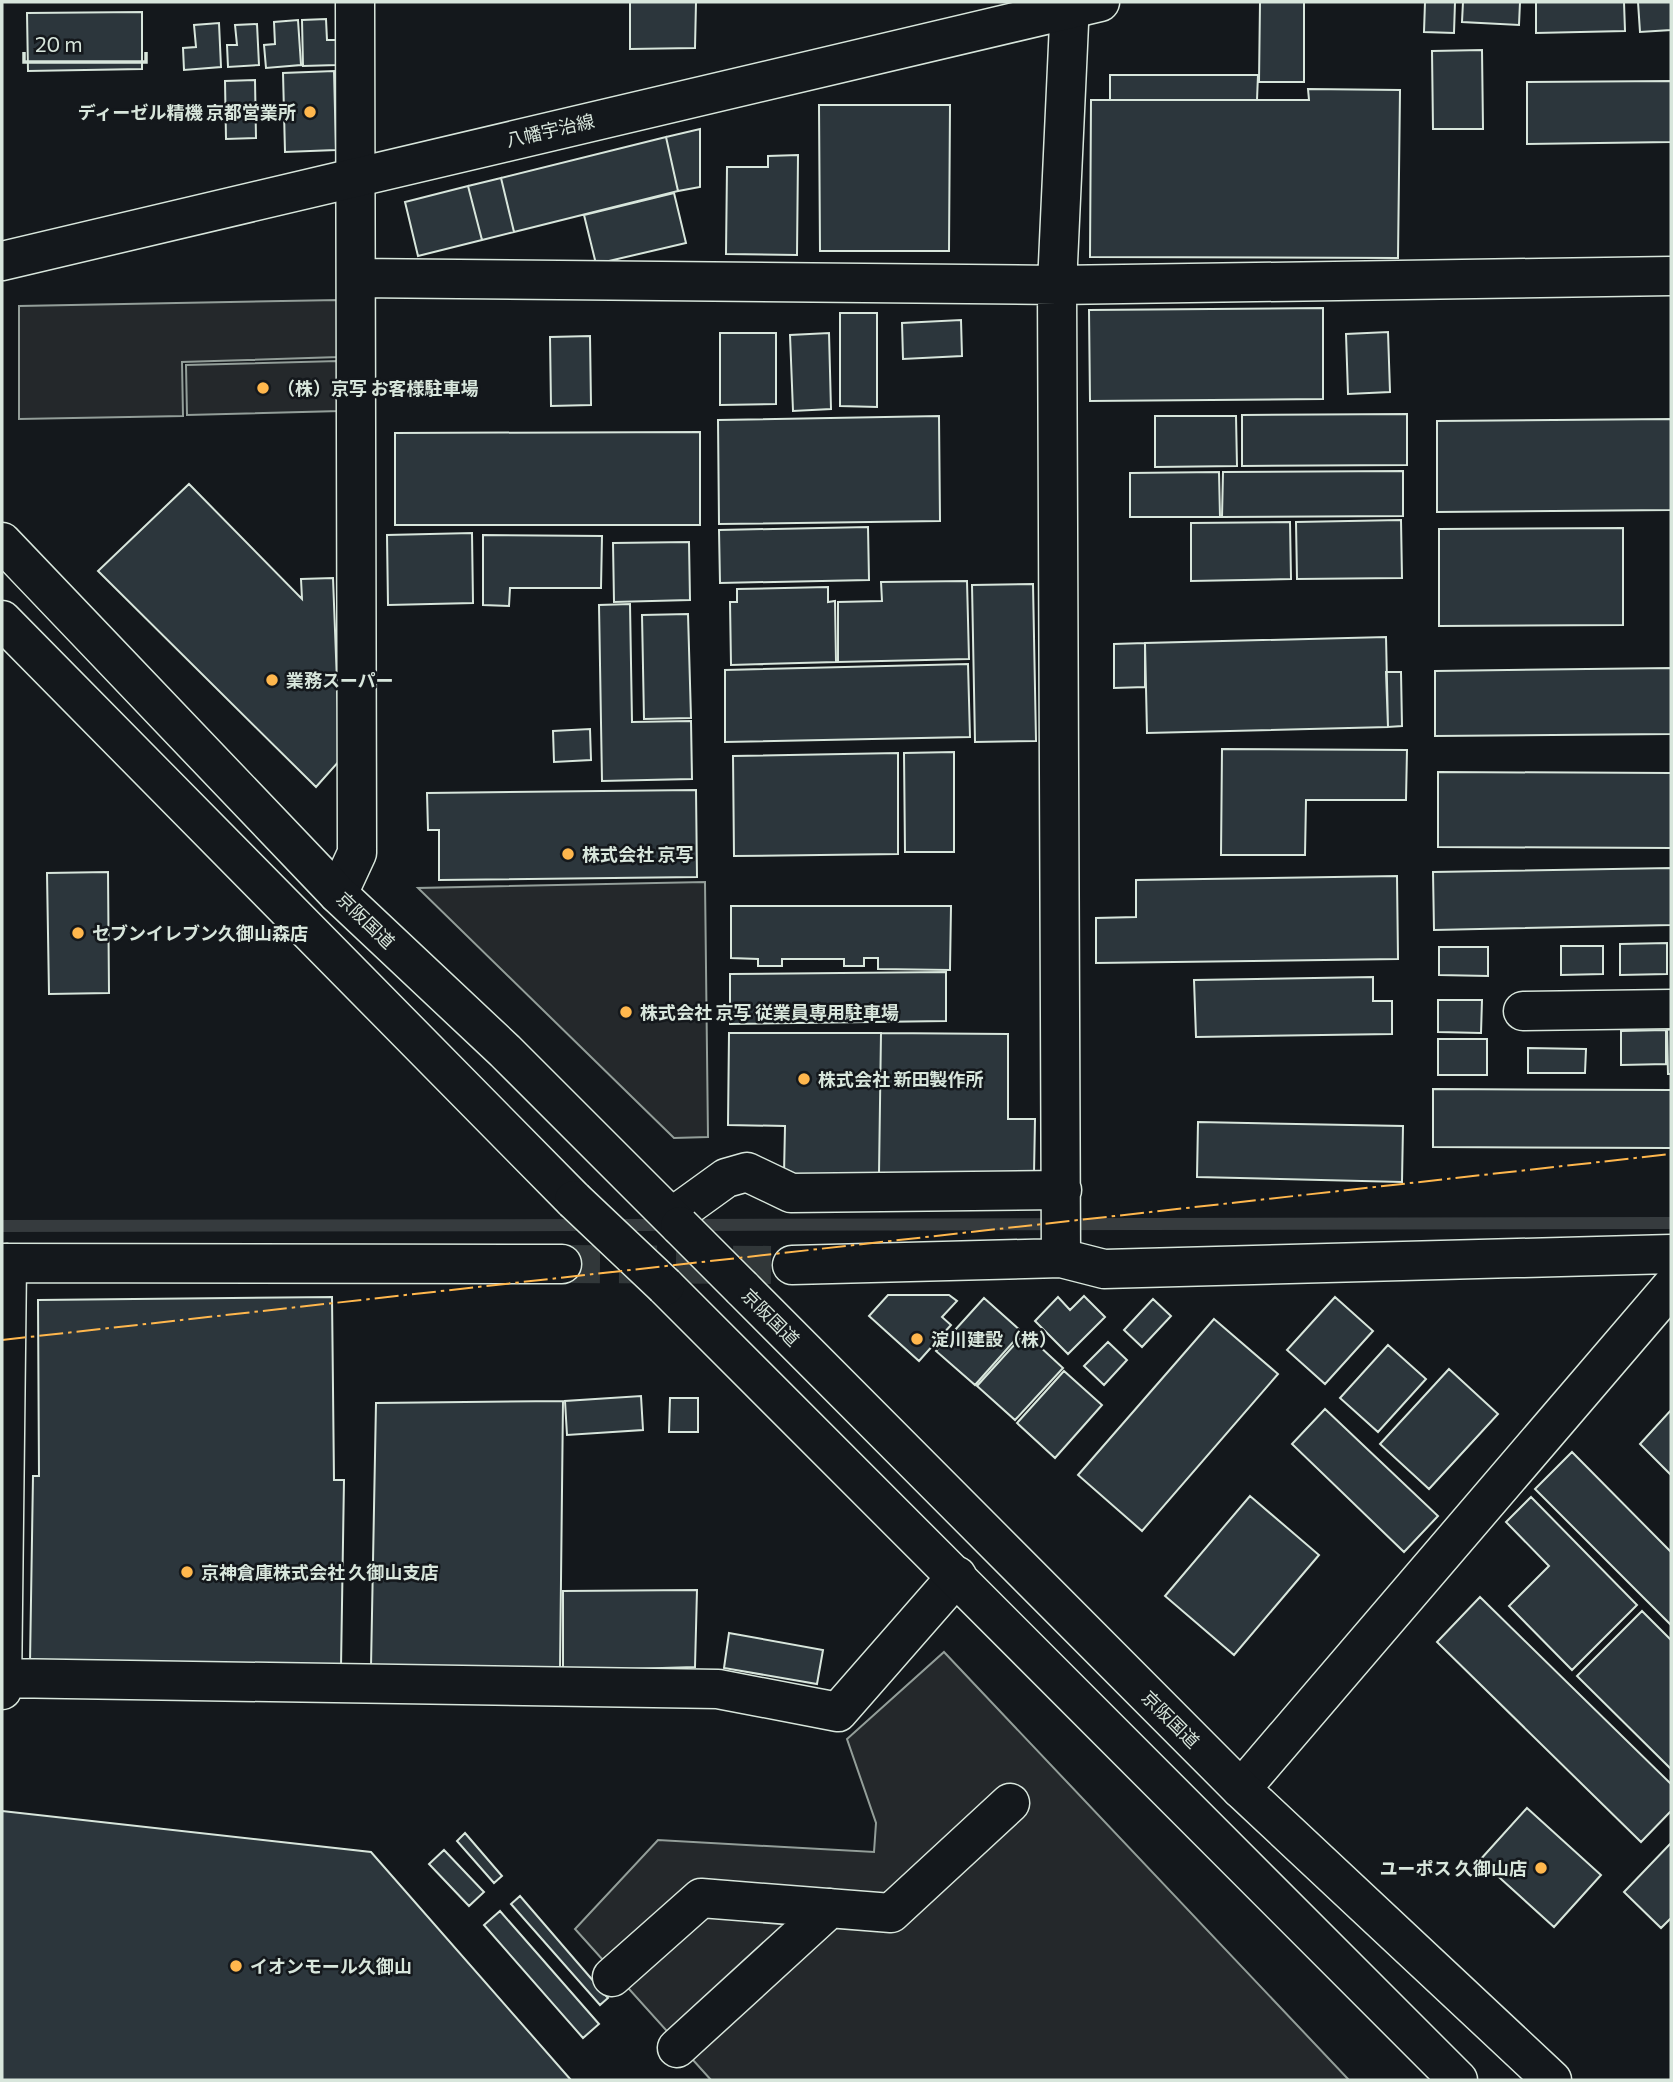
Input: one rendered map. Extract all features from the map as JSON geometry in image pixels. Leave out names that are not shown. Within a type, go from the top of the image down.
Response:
[{"type":"main road","points":[[338,894],[357,853],[355,2]]},
{"type":"main road","points":[[1061,1258],[1057,285],[1080,4]]},
{"type":"main road","name":"八幡宇治線","points":[[2,261],[1080,4]]},
{"type":"main road","points":[[356,278],[1057,285],[1671,276]]},
{"type":"main road","name":"京阪国道","points":[[2,542],[338,894],[505,1051],[1241,1789],[1552,2080]]},
{"type":"main road","points":[[2,620],[574,1200],[665,1286],[957,1576],[1458,2080]]},
{"type":"main road","points":[[1523,1011],[1671,1009]]},
{"type":"main road","points":[[676,1221],[726,1178],[747,1172],[791,1193],[1062,1190]]},
{"type":"main road","points":[[792,1265],[1061,1258],[1104,1269],[1671,1254]]},
{"type":"main road","points":[[562,1264],[4,1263],[2,1684],[718,1689],[838,1712],[957,1576]]},
{"type":"main road","points":[[1241,1789],[1671,1287]]},
{"type":"main road","points":[[612,1977],[701,1898],[891,1913],[1010,1803]]},
{"type":"main road","points":[[677,2048],[830,1908]]},
{"type":"shaded area","points":[[338,300],[339,357],[182,362],[183,416],[19,419],[19,306]]},
{"type":"shaded area","name":"（株）京写 お客様駐車場","points":[[338,361],[340,411],[187,415],[186,365]]},
{"type":"shaded area","name":"株式会社 京写 従業員専用駐車場","points":[[705,882],[708,1137],[674,1138],[418,888]]},
{"type":"shaded area","points":[[944,1652],[1349,2080],[711,2080],[575,1929],[658,1840],[874,1852],[876,1823],[847,1739]]},
{"type":"building","points":[[630,2],[696,2],[695,48],[630,49]]},
{"type":"building","points":[[1260,2],[1304,2],[1304,82],[1259,82]]},
{"type":"building","points":[[1425,2],[1455,2],[1454,33],[1424,32]]},
{"type":"building","points":[[1463,2],[1520,2],[1519,25],[1462,22]]},
{"type":"building","points":[[1536,2],[1624,2],[1625,31],[1536,33]]},
{"type":"building","points":[[1638,2],[1671,2],[1671,30],[1640,32]]},
{"type":"building","points":[[142,12],[142,69],[28,71],[27,13]]},
{"type":"building","points":[[326,19],[327,40],[337,40],[337,65],[303,66],[302,20]]},
{"type":"building","points":[[298,20],[301,65],[266,68],[264,45],[275,44],[274,22]]},
{"type":"building","points":[[219,23],[221,67],[184,70],[183,48],[196,47],[194,25]]},
{"type":"building","points":[[257,24],[259,65],[228,67],[227,45],[237,45],[235,25]]},
{"type":"building","points":[[1482,50],[1483,129],[1433,129],[1432,51]]},
{"type":"building","name":"ディーゼル精機 京都営業所","points":[[334,71],[336,150],[285,152],[283,73]]},
{"type":"building","points":[[1110,75],[1258,75],[1257,100],[1110,100]]},
{"type":"building","points":[[255,80],[256,138],[226,139],[225,81]]},
{"type":"building","points":[[1671,81],[1671,142],[1527,144],[1527,82]]},
{"type":"building","points":[[1308,89],[1400,90],[1398,258],[1090,257],[1091,100],[1309,100]]},
{"type":"building","points":[[819,105],[950,105],[949,251],[820,251]]},
{"type":"building","points":[[700,129],[700,187],[678,191],[666,137]]},
{"type":"building","points":[[666,137],[678,191],[514,232],[501,178]]},
{"type":"building","points":[[798,155],[797,255],[726,254],[727,167],[768,167],[768,156]]},
{"type":"building","points":[[501,178],[514,232],[482,240],[468,186]]},
{"type":"building","points":[[468,186],[482,240],[418,256],[405,202]]},
{"type":"building","points":[[674,193],[686,243],[596,264],[584,215]]},
{"type":"building","points":[[1323,308],[1323,399],[1090,401],[1089,310]]},
{"type":"building","points":[[840,313],[877,313],[877,407],[840,406]]},
{"type":"building","points":[[961,320],[962,356],[903,359],[902,323]]},
{"type":"building","points":[[1388,332],[1390,392],[1348,394],[1346,334]]},
{"type":"building","points":[[720,333],[776,333],[776,404],[720,405]]},
{"type":"building","points":[[829,333],[831,409],[793,411],[790,335]]},
{"type":"building","points":[[590,336],[591,405],[551,406],[550,337]]},
{"type":"building","points":[[1407,414],[1407,465],[1242,466],[1242,415]]},
{"type":"building","points":[[939,416],[940,521],[719,524],[718,420]]},
{"type":"building","points":[[1155,416],[1236,416],[1237,466],[1155,467]]},
{"type":"building","points":[[1671,419],[1671,510],[1437,512],[1437,421]]},
{"type":"building","points":[[700,432],[700,525],[395,525],[395,433]]},
{"type":"building","points":[[1403,471],[1403,516],[1222,517],[1223,472]]},
{"type":"building","points":[[1219,472],[1220,517],[1130,517],[1130,473]]},
{"type":"building","name":"業務スーパー","points":[[189,484],[302,599],[301,579],[333,578],[340,760],[316,787],[98,571]]},
{"type":"building","points":[[1401,520],[1402,578],[1297,579],[1296,522]]},
{"type":"building","points":[[1290,522],[1291,579],[1191,581],[1191,523]]},
{"type":"building","points":[[868,527],[869,580],[720,583],[719,530]]},
{"type":"building","points":[[1623,528],[1623,625],[1439,626],[1439,529]]},
{"type":"building","points":[[472,533],[473,603],[388,605],[387,535]]},
{"type":"building","points":[[483,535],[602,536],[601,588],[510,588],[509,606],[483,605]]},
{"type":"building","points":[[689,542],[690,600],[614,602],[613,543]]},
{"type":"building","points":[[967,581],[969,659],[838,662],[838,602],[882,601],[881,582]]},
{"type":"building","points":[[1033,584],[1036,741],[975,742],[972,585]]},
{"type":"building","points":[[828,587],[828,602],[835,601],[836,662],[731,665],[730,602],[737,602],[737,589]]},
{"type":"building","points":[[630,604],[632,722],[691,721],[692,779],[602,781],[599,605]]},
{"type":"building","points":[[688,614],[691,718],[644,719],[642,615]]},
{"type":"building","points":[[1386,637],[1388,727],[1147,733],[1145,643]]},
{"type":"building","points":[[1145,643],[1145,687],[1114,688],[1114,644]]},
{"type":"building","points":[[968,664],[970,737],[725,742],[725,670]]},
{"type":"building","points":[[1671,668],[1671,734],[1435,736],[1435,671]]},
{"type":"building","points":[[1386,672],[1401,672],[1402,726],[1388,727]]},
{"type":"building","points":[[590,729],[591,760],[554,762],[553,731]]},
{"type":"building","points":[[1222,749],[1407,750],[1406,800],[1306,800],[1305,855],[1221,855]]},
{"type":"building","points":[[954,752],[954,852],[905,852],[904,753]]},
{"type":"building","points":[[898,753],[898,854],[734,856],[733,756]]},
{"type":"building","points":[[1438,772],[1671,773],[1671,848],[1438,847]]},
{"type":"building","name":"株式会社 京写","points":[[696,790],[697,877],[439,880],[439,830],[428,830],[427,793]]},
{"type":"building","points":[[1671,868],[1671,925],[1434,930],[1433,872]]},
{"type":"building","name":"セブンイレブン久御山森店","points":[[108,872],[109,993],[49,994],[47,873]]},
{"type":"building","points":[[1397,876],[1398,959],[1096,963],[1096,918],[1136,917],[1136,880]]},
{"type":"building","points":[[731,906],[951,906],[950,970],[878,969],[878,958],[864,958],[864,966],[844,966],[844,959],[782,959],[782,966],[758,966],[758,959],[731,958]]},
{"type":"building","points":[[1667,943],[1667,974],[1620,975],[1620,944]]},
{"type":"building","points":[[1561,946],[1603,946],[1603,974],[1561,975]]},
{"type":"building","points":[[1439,947],[1488,947],[1488,976],[1439,975]]},
{"type":"building","points":[[946,972],[946,1021],[730,1024],[730,974]]},
{"type":"building","points":[[1373,977],[1373,1001],[1392,1001],[1392,1034],[1196,1037],[1194,980]]},
{"type":"building","points":[[1438,1000],[1482,1000],[1481,1033],[1438,1032]]},
{"type":"building","points":[[1671,1029],[1671,1074],[1668,1074],[1667,1030]]},
{"type":"building","points":[[1666,1030],[1666,1064],[1621,1065],[1621,1031]]},
{"type":"building","name":"株式会社 新田製作所","points":[[729,1033],[881,1033],[879,1174],[784,1174],[785,1126],[728,1125]]},
{"type":"building","points":[[881,1033],[1008,1034],[1008,1119],[1035,1119],[1034,1174],[879,1174]]},
{"type":"building","points":[[1438,1039],[1487,1039],[1487,1075],[1438,1075]]},
{"type":"building","points":[[1528,1048],[1586,1049],[1585,1073],[1528,1073]]},
{"type":"building","points":[[1433,1089],[1671,1090],[1671,1148],[1433,1147]]},
{"type":"building","points":[[1198,1122],[1403,1126],[1402,1182],[1197,1177]]},
{"type":"building","name":"淀川建設（株）","points":[[888,1295],[949,1295],[957,1301],[942,1317],[951,1325],[919,1361],[869,1316]]},
{"type":"building","points":[[1084,1296],[1105,1317],[1068,1354],[1035,1321],[1058,1297],[1070,1310]]},
{"type":"building","name":"京神倉庫株式会社 久御山支店","points":[[332,1297],[334,1480],[344,1480],[341,1667],[30,1663],[33,1476],[39,1476],[38,1300]]},
{"type":"building","points":[[1335,1297],[1373,1331],[1325,1384],[1287,1350]]},
{"type":"building","points":[[984,1298],[1022,1332],[975,1385],[936,1351]]},
{"type":"building","points":[[1153,1299],[1171,1316],[1142,1347],[1124,1330]]},
{"type":"building","points":[[1214,1319],[1278,1374],[1142,1531],[1078,1475]]},
{"type":"building","points":[[1025,1333],[1063,1368],[1015,1420],[977,1386]]},
{"type":"building","points":[[1108,1342],[1127,1360],[1104,1385],[1084,1366]]},
{"type":"building","points":[[1388,1345],[1426,1379],[1378,1432],[1340,1398]]},
{"type":"building","points":[[1449,1369],[1498,1414],[1429,1489],[1380,1444]]},
{"type":"building","points":[[1064,1371],[1102,1405],[1055,1458],[1017,1423]]},
{"type":"building","points":[[641,1396],[643,1430],[567,1435],[565,1401]]},
{"type":"building","points":[[670,1398],[698,1398],[698,1432],[669,1432]]},
{"type":"building","points":[[563,1401],[560,1670],[371,1667],[376,1403]]},
{"type":"building","points":[[1325,1409],[1438,1516],[1404,1552],[1292,1444]]},
{"type":"building","points":[[1671,1410],[1671,1475],[1640,1444]]},
{"type":"building","points":[[1572,1452],[1671,1552],[1671,1625],[1535,1489]]},
{"type":"building","points":[[1250,1496],[1319,1555],[1234,1655],[1165,1596]]},
{"type":"building","points":[[1531,1497],[1637,1605],[1572,1670],[1509,1606],[1549,1566],[1506,1522]]},
{"type":"building","points":[[697,1590],[695,1667],[563,1671],[563,1591]]},
{"type":"building","points":[[1480,1597],[1671,1784],[1671,1811],[1641,1842],[1437,1642]]},
{"type":"building","points":[[1642,1611],[1671,1640],[1671,1769],[1577,1676]]},
{"type":"building","points":[[729,1633],[823,1650],[817,1684],[724,1668]]},
{"type":"building","name":"ユーポス 久御山店","points":[[1527,1808],[1601,1875],[1554,1927],[1480,1860]]},
{"type":"building","name":"イオンモール久御山","points":[[2,1811],[371,1852],[571,2080],[2,2080]]},
{"type":"building","points":[[465,1833],[502,1876],[494,1883],[457,1841]]},
{"type":"building","points":[[1671,1843],[1671,1918],[1661,1928],[1624,1892]]},
{"type":"building","points":[[444,1850],[484,1892],[469,1906],[429,1864]]},
{"type":"building","points":[[520,1896],[608,1998],[600,2005],[511,1904]]},
{"type":"building","points":[[500,1911],[599,2024],[583,2038],[484,1925]]},
{"type":"waterway","points":[[692,1225],[1671,1223]]},
{"type":"waterway","points":[[2,1226],[586,1225]]},
{"type":"waterway","points":[[611,1225],[666,1225]]},
{"type":"tunnel","points":[[562,1264],[792,1265]]},
{"type":"power","points":[[2,1340],[1671,1154]]},
{"type":"place","name":"ディーゼル精機 京都営業所","points":[[310,112]]},
{"type":"place","name":"（株）京写 お客様駐車場","points":[[263,388]]},
{"type":"place","name":"業務スーパー","points":[[272,680]]},
{"type":"place","name":"株式会社 京写","points":[[568,854]]},
{"type":"place","name":"セブンイレブン久御山森店","points":[[78,933]]},
{"type":"place","name":"株式会社 京写 従業員専用駐車場","points":[[626,1012]]},
{"type":"place","name":"株式会社 新田製作所","points":[[804,1079]]},
{"type":"place","name":"淀川建設（株）","points":[[917,1339]]},
{"type":"place","name":"京神倉庫株式会社 久御山支店","points":[[187,1572]]},
{"type":"place","name":"ユーポス 久御山店","points":[[1541,1868]]},
{"type":"place","name":"イオンモール久御山","points":[[236,1966]]}]
